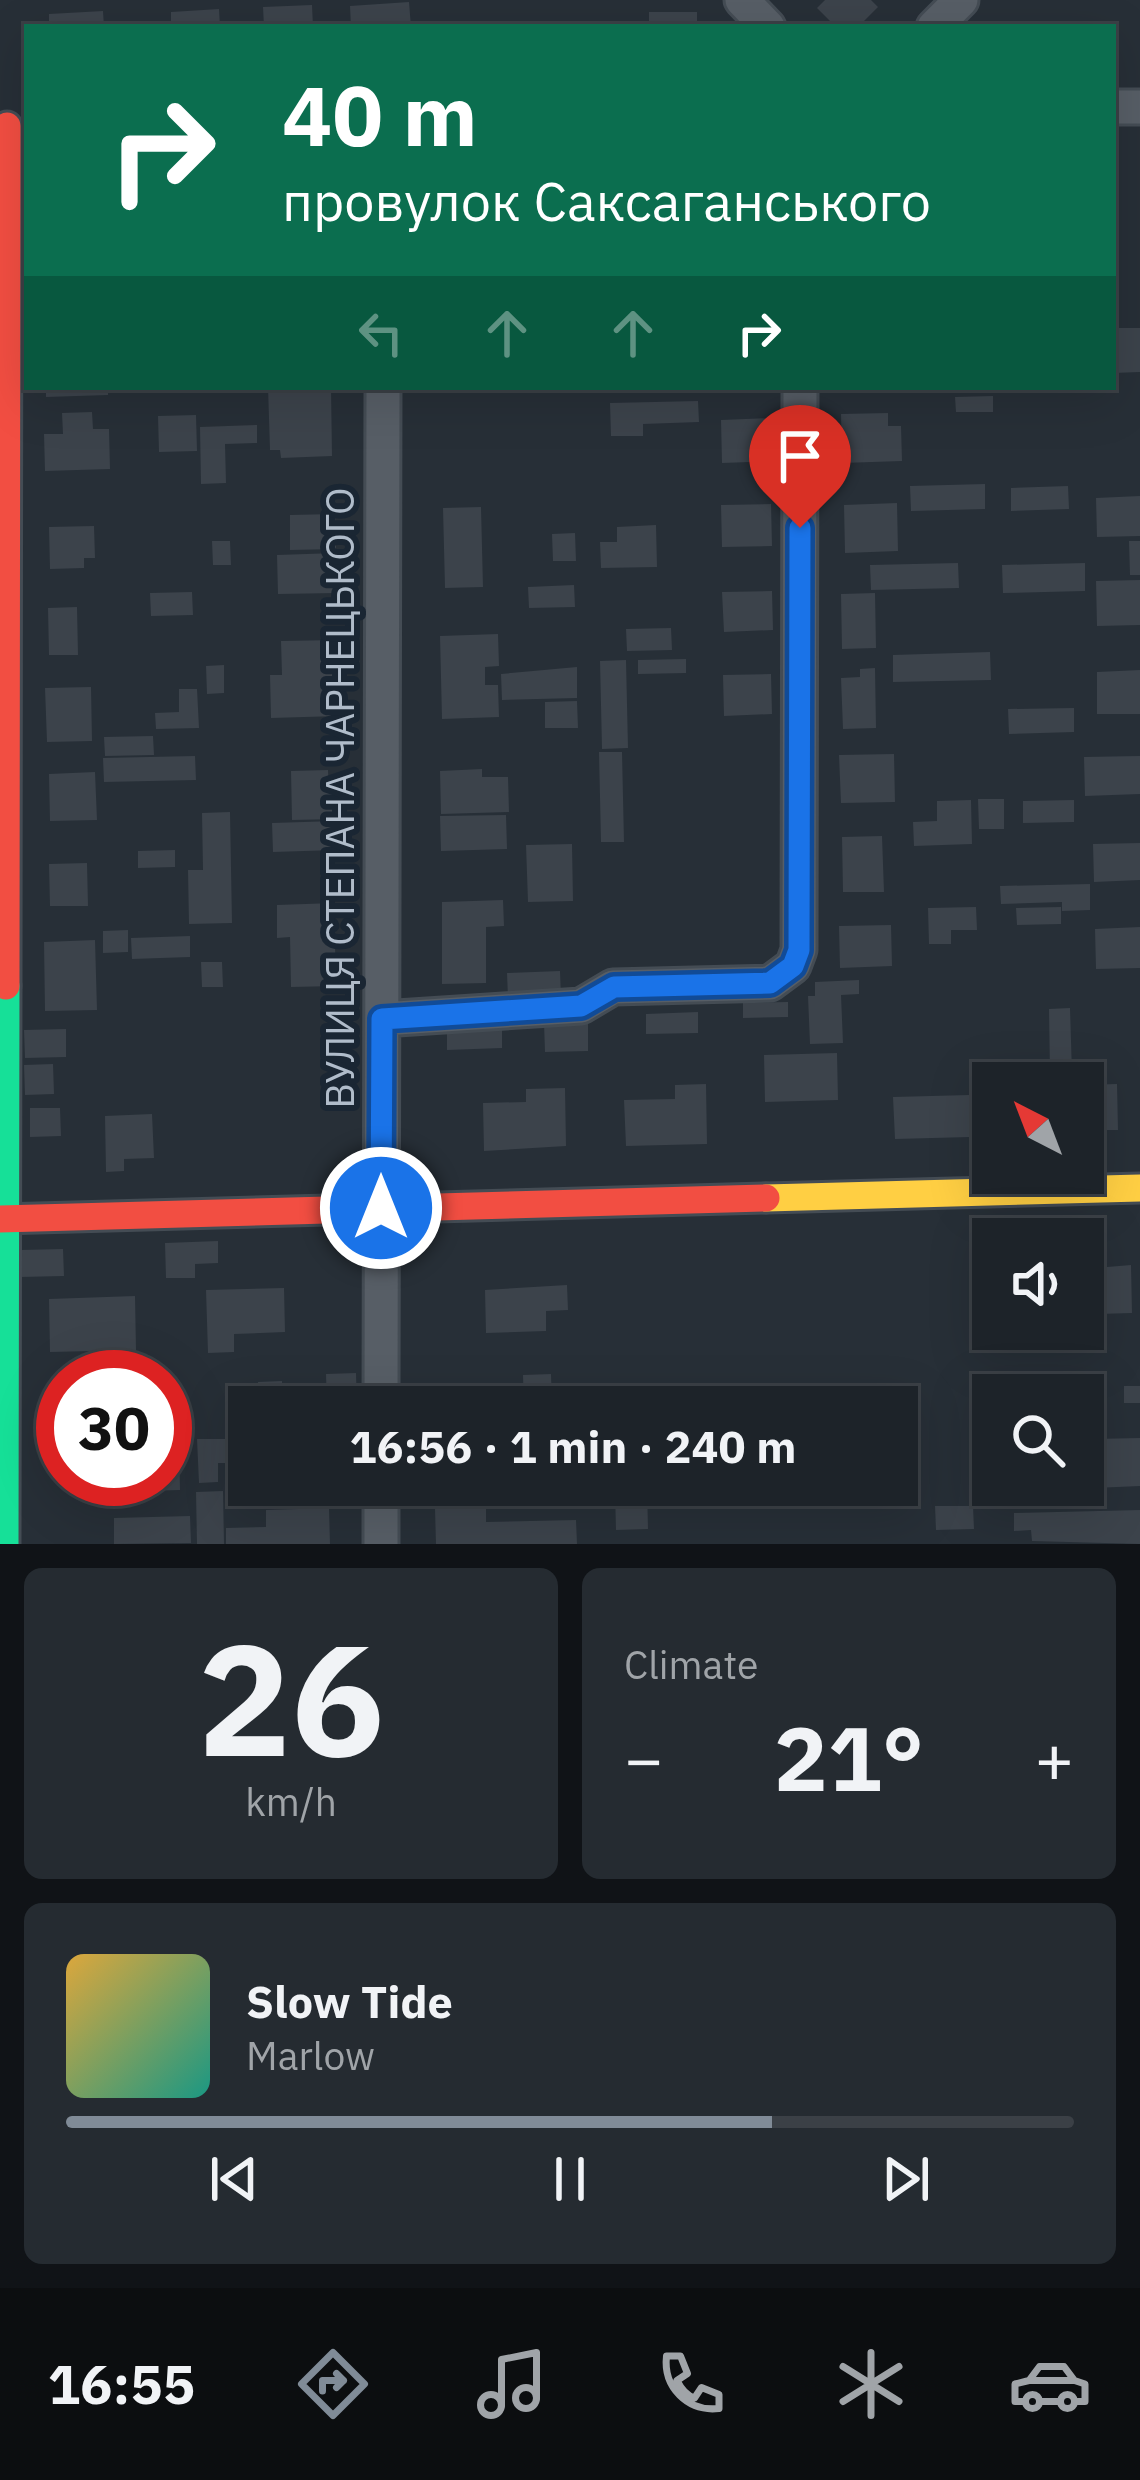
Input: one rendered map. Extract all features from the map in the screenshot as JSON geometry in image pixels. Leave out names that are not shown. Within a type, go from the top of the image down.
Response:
[{"type":"street","points":[[742,0],[765,24]]},
{"type":"street","points":[[937,24],[961,0]]},
{"type":"street","points":[[5,1544],[11,126]]},
{"type":"street","name":"ВУЛИЦЯ СТЕПАНА ЧАРНЕЦЬКОГО","points":[[381,1386],[382,390]]},
{"type":"street","points":[[382,1019],[581,1006],[614,987],[770,983],[793,966],[799,950],[800,390]]},
{"type":"street","points":[[3,1219],[1140,1188]]},
{"type":"street","points":[[381,1506],[381,1544]]},
{"type":"building","points":[[825,0],[871,0],[878,7],[861,24],[833,24],[817,8]]},
{"type":"building","points":[[409,2],[411,24],[351,24],[350,6]]},
{"type":"building","points":[[312,5],[313,24],[264,24],[263,7]]},
{"type":"building","points":[[219,9],[220,24],[171,24],[171,12]]},
{"type":"building","points":[[103,11],[104,24],[49,24],[49,14]]},
{"type":"building","points":[[649,12],[697,12],[697,24],[649,24]]},
{"type":"building","points":[[1116,328],[1140,328],[1140,372],[1116,373]]},
{"type":"building","points":[[46,390],[108,390],[108,395],[46,397]]},
{"type":"building","points":[[268,390],[331,390],[332,456],[281,458],[280,450],[270,450]]},
{"type":"building","points":[[993,396],[993,412],[956,412],[955,397]]},
{"type":"building","points":[[698,401],[699,422],[643,424],[643,436],[611,436],[610,403]]},
{"type":"building","points":[[92,412],[93,429],[109,429],[110,469],[45,471],[44,434],[63,434],[62,413]]},
{"type":"building","points":[[888,413],[888,426],[901,426],[902,461],[842,463],[841,414]]},
{"type":"building","points":[[196,415],[197,451],[159,452],[158,416]]},
{"type":"building","points":[[773,418],[774,461],[722,463],[721,420]]},
{"type":"building","points":[[257,425],[257,443],[225,444],[226,483],[201,484],[200,427]]},
{"type":"building","points":[[985,484],[985,509],[911,511],[910,486]]},
{"type":"building","points":[[1068,486],[1069,509],[1011,511],[1011,488]]},
{"type":"building","points":[[1140,496],[1140,536],[1097,537],[1096,498]]},
{"type":"building","points":[[897,503],[898,551],[845,553],[844,505]]},
{"type":"building","points":[[771,504],[772,546],[722,547],[721,505]]},
{"type":"building","points":[[481,507],[483,587],[445,588],[443,508]]},
{"type":"building","points":[[335,514],[336,549],[290,550],[290,515]]},
{"type":"building","points":[[656,525],[657,567],[601,568],[600,542],[617,542],[617,527]]},
{"type":"building","points":[[94,526],[95,558],[84,558],[84,568],[50,569],[49,527]]},
{"type":"building","points":[[575,533],[576,561],[553,561],[552,534]]},
{"type":"building","points":[[212,541],[230,541],[231,565],[213,565]]},
{"type":"building","points":[[1129,541],[1140,541],[1140,575],[1130,575]]},
{"type":"building","points":[[336,553],[337,593],[278,594],[277,555]]},
{"type":"building","points":[[958,563],[959,588],[871,590],[870,565]]},
{"type":"building","points":[[1085,563],[1085,591],[1003,593],[1002,565]]},
{"type":"building","points":[[1140,580],[1140,625],[1097,626],[1096,581]]},
{"type":"building","points":[[574,585],[575,607],[529,608],[528,587]]},
{"type":"building","points":[[772,591],[773,630],[724,632],[722,592]]},
{"type":"building","points":[[192,592],[193,615],[151,616],[150,593]]},
{"type":"building","points":[[875,593],[876,648],[842,649],[841,594]]},
{"type":"building","points":[[77,607],[78,655],[49,655],[48,608]]},
{"type":"building","points":[[671,628],[672,650],[627,651],[626,629]]},
{"type":"building","points":[[498,634],[499,666],[485,667],[485,685],[498,685],[499,717],[442,719],[440,636]]},
{"type":"building","points":[[337,640],[338,716],[271,718],[270,675],[282,675],[281,641]]},
{"type":"building","points":[[990,652],[991,680],[893,682],[893,655]]},
{"type":"building","points":[[686,659],[686,673],[638,674],[638,660]]},
{"type":"building","points":[[626,660],[628,748],[602,749],[600,661]]},
{"type":"building","points":[[224,665],[224,693],[207,694],[206,666]]},
{"type":"building","points":[[577,667],[577,698],[502,700],[501,674]]},
{"type":"building","points":[[875,668],[876,728],[843,729],[841,678],[860,677],[860,669]]},
{"type":"building","points":[[1140,670],[1140,714],[1097,714],[1097,672]]},
{"type":"building","points":[[771,674],[772,714],[724,716],[723,675]]},
{"type":"building","points":[[91,687],[92,741],[47,742],[45,688]]},
{"type":"building","points":[[179,689],[197,689],[199,728],[156,729],[155,713],[179,712]]},
{"type":"building","points":[[577,701],[578,728],[545,728],[545,702]]},
{"type":"building","points":[[1074,708],[1074,732],[1009,734],[1008,709]]},
{"type":"building","points":[[153,736],[154,755],[105,756],[104,737]]},
{"type":"building","points":[[599,752],[622,752],[624,842],[601,842]]},
{"type":"building","points":[[894,754],[895,802],[841,803],[839,755]]},
{"type":"building","points":[[195,756],[196,780],[104,782],[103,758]]},
{"type":"building","points":[[1140,756],[1140,794],[1085,796],[1084,757]]},
{"type":"building","points":[[482,769],[482,777],[508,777],[509,812],[441,814],[440,771]]},
{"type":"building","points":[[328,770],[329,792],[337,792],[338,819],[292,820],[291,771]]},
{"type":"building","points":[[95,772],[97,820],[50,821],[49,774]]},
{"type":"building","points":[[978,799],[1004,799],[1004,829],[979,829]]},
{"type":"building","points":[[971,800],[972,844],[914,846],[913,822],[937,821],[937,801]]},
{"type":"building","points":[[1074,800],[1074,822],[1023,823],[1023,801]]},
{"type":"building","points":[[230,812],[232,923],[189,924],[188,870],[203,870],[202,813]]},
{"type":"building","points":[[506,815],[507,849],[441,851],[440,816]]},
{"type":"building","points":[[335,821],[336,850],[273,852],[272,823]]},
{"type":"building","points":[[882,836],[884,892],[843,892],[842,837]]},
{"type":"building","points":[[1140,843],[1140,880],[1094,882],[1093,844]]},
{"type":"building","points":[[572,844],[573,901],[528,902],[526,845]]},
{"type":"building","points":[[175,850],[175,867],[138,868],[138,851]]},
{"type":"building","points":[[87,863],[88,906],[50,906],[49,864]]},
{"type":"building","points":[[1090,884],[1090,910],[1062,911],[1062,902],[1001,904],[1000,886]]},
{"type":"building","points":[[503,900],[504,926],[486,927],[486,983],[442,984],[442,902]]},
{"type":"building","points":[[334,903],[336,986],[291,987],[290,937],[277,938],[277,905]]},
{"type":"building","points":[[976,907],[977,930],[951,930],[951,944],[929,944],[928,908]]},
{"type":"building","points":[[1061,907],[1061,924],[1017,925],[1016,908]]},
{"type":"building","points":[[891,925],[892,966],[840,968],[839,926]]},
{"type":"building","points":[[1140,927],[1140,968],[1096,969],[1095,929]]},
{"type":"building","points":[[128,930],[128,952],[103,953],[103,931]]},
{"type":"building","points":[[190,936],[190,957],[132,959],[131,938]]},
{"type":"building","points":[[95,940],[97,1010],[45,1011],[44,942]]},
{"type":"building","points":[[201,962],[222,962],[223,987],[202,987]]},
{"type":"building","points":[[560,971],[561,997],[508,998],[507,973]]},
{"type":"building","points":[[859,980],[859,994],[841,995],[843,1043],[810,1044],[808,996],[815,996],[815,982]]},
{"type":"building","points":[[788,1002],[788,1017],[743,1018],[743,1003]]},
{"type":"building","points":[[1070,1008],[1072,1062],[1050,1062],[1049,1009]]},
{"type":"building","points":[[698,1012],[698,1033],[646,1034],[646,1014]]},
{"type":"building","points":[[588,1022],[588,1051],[545,1052],[544,1023]]},
{"type":"building","points":[[502,1027],[502,1048],[447,1050],[447,1028]]},
{"type":"building","points":[[66,1029],[66,1057],[25,1058],[24,1030]]},
{"type":"building","points":[[837,1053],[838,1100],[765,1102],[764,1055]]},
{"type":"building","points":[[53,1064],[54,1094],[25,1095],[24,1065]]},
{"type":"building","points":[[706,1084],[707,1144],[626,1146],[624,1100],[675,1099],[675,1085]]},
{"type":"building","points":[[1104,1084],[1117,1084],[1118,1130],[1104,1130]]},
{"type":"building","points":[[565,1088],[566,1146],[484,1151],[483,1103],[526,1102],[526,1089]]},
{"type":"building","points":[[969,1095],[970,1137],[895,1139],[893,1097]]},
{"type":"building","points":[[30,1108],[60,1108],[61,1136],[30,1137]]},
{"type":"building","points":[[152,1114],[154,1158],[124,1159],[124,1171],[106,1172],[105,1116]]},
{"type":"building","points":[[218,1241],[218,1263],[195,1264],[195,1278],[166,1278],[165,1243]]},
{"type":"building","points":[[63,1249],[64,1276],[20,1277],[20,1250]]},
{"type":"building","points":[[1131,1265],[1132,1313],[1104,1314],[1104,1267]]},
{"type":"building","points":[[567,1285],[568,1310],[546,1311],[546,1331],[486,1333],[485,1290]]},
{"type":"building","points":[[284,1288],[285,1332],[234,1334],[234,1352],[208,1353],[206,1290]]},
{"type":"building","points":[[135,1296],[136,1350],[50,1350],[49,1299]]},
{"type":"building","points":[[1106,1371],[1106,1401],[1104,1374],[1081,1374]]},
{"type":"building","points":[[356,1373],[356,1386],[326,1386],[326,1374]]},
{"type":"building","points":[[551,1374],[551,1386],[523,1386],[523,1375]]},
{"type":"building","points":[[282,1381],[282,1386],[258,1386],[258,1382]]},
{"type":"building","points":[[1124,1386],[1140,1386],[1140,1403],[1124,1403]]},
{"type":"building","points":[[1140,1438],[1140,1486],[1104,1488],[1104,1439]]},
{"type":"building","points":[[197,1439],[228,1439],[228,1463],[218,1463],[218,1482],[199,1483]]},
{"type":"building","points":[[223,1491],[224,1544],[197,1544],[196,1492]]},
{"type":"building","points":[[615,1506],[647,1506],[648,1529],[616,1530]]},
{"type":"building","points":[[935,1506],[973,1506],[974,1529],[936,1530]]},
{"type":"building","points":[[329,1508],[330,1544],[226,1544],[226,1528],[266,1527],[266,1510]]},
{"type":"building","points":[[486,1508],[486,1522],[576,1520],[577,1544],[436,1544],[435,1509]]},
{"type":"building","points":[[1140,1510],[1140,1544],[1032,1541],[1031,1530],[1014,1531],[1014,1513]]},
{"type":"building","points":[[190,1516],[191,1543],[114,1544],[114,1518]]},
{"type":"traffic: fast","points":[[5,1544],[6,986]]},
{"type":"traffic: slow","points":[[766,1198],[1140,1188]]},
{"type":"traffic: jam","points":[[6,986],[7,126]]},
{"type":"traffic: jam","points":[[0,1219],[766,1198]]},
{"type":"route","points":[[381,1208],[382,1019],[581,1006],[614,987],[770,983],[793,966],[799,950],[800,528]]}]
